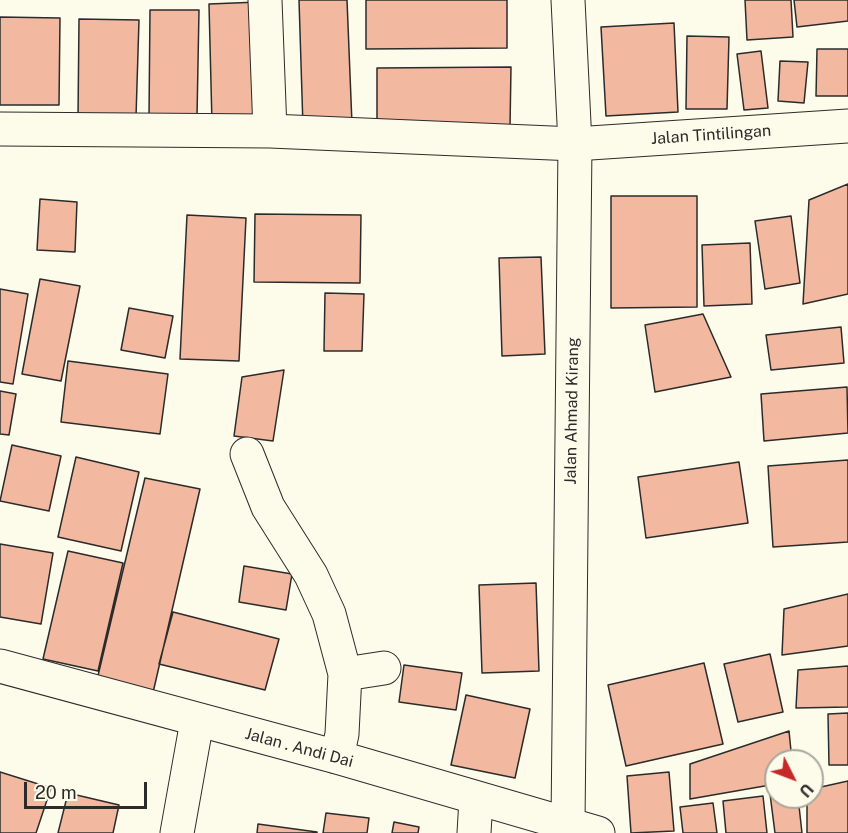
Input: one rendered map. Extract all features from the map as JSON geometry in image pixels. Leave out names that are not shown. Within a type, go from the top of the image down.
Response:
[{"type":"main road","points":[[265,0],[270,131]]},
{"type":"main road","name":"Jalan Ahmad Kirang","points":[[568,0],[575,144],[583,828]]},
{"type":"main road","name":"Jalan Tintilingan","points":[[0,129],[270,131],[575,144],[848,126]]},
{"type":"main road","points":[[247,454],[268,507],[311,575],[329,614],[345,674],[342,734],[337,757]]},
{"type":"main road","name":"Jalan . Andi Dai","points":[[0,666],[337,757],[476,799],[583,828]]},
{"type":"main road","points":[[345,674],[384,668]]},
{"type":"main road","points":[[177,833],[197,721]]},
{"type":"main road","points":[[474,833],[476,799]]},
{"type":"building","points":[[299,0],[347,0],[352,124],[303,127]]},
{"type":"building","points":[[366,0],[507,0],[507,48],[366,49]]},
{"type":"building","points":[[745,0],[791,0],[793,37],[747,40]]},
{"type":"building","points":[[794,0],[848,0],[848,21],[797,27]]},
{"type":"building","points":[[259,2],[262,122],[212,124],[209,4]]},
{"type":"building","points":[[150,10],[199,10],[197,117],[149,117]]},
{"type":"building","points":[[0,17],[60,18],[59,105],[0,105]]},
{"type":"building","points":[[79,19],[139,20],[136,117],[78,117]]},
{"type":"building","points":[[674,23],[678,112],[606,116],[601,27]]},
{"type":"building","points":[[687,36],[729,37],[727,109],[686,109]]},
{"type":"building","points":[[817,49],[848,49],[848,96],[816,96]]},
{"type":"building","points":[[761,51],[768,108],[744,110],[737,54]]},
{"type":"building","points":[[780,61],[808,62],[804,103],[778,101]]},
{"type":"building","points":[[511,67],[510,127],[377,127],[377,68]]},
{"type":"building","points":[[848,184],[848,294],[803,304],[809,200]]},
{"type":"building","points":[[611,196],[697,196],[697,307],[611,308]]},
{"type":"building","points":[[40,199],[77,202],[75,252],[37,250]]},
{"type":"building","points":[[255,214],[361,215],[360,283],[254,282]]},
{"type":"building","points":[[187,215],[246,218],[239,361],[180,359]]},
{"type":"building","points":[[791,216],[800,283],[765,289],[755,221]]},
{"type":"building","points":[[750,243],[752,304],[704,306],[702,245]]},
{"type":"building","points":[[541,257],[545,354],[502,356],[499,258]]},
{"type":"building","points":[[40,279],[80,286],[61,381],[22,374]]},
{"type":"building","points":[[0,289],[28,294],[13,384],[0,382]]},
{"type":"building","points":[[325,293],[364,294],[362,351],[324,351]]},
{"type":"building","points":[[129,308],[173,316],[165,358],[121,350]]},
{"type":"building","points":[[703,314],[731,377],[655,392],[645,325]]},
{"type":"building","points":[[841,327],[844,363],[771,370],[766,335]]},
{"type":"building","points":[[68,361],[168,374],[160,434],[61,422]]},
{"type":"building","points":[[284,370],[273,441],[234,436],[242,377]]},
{"type":"building","points":[[847,387],[848,433],[764,441],[761,394]]},
{"type":"building","points":[[0,391],[16,394],[9,435],[0,434]]},
{"type":"building","points":[[12,445],[61,456],[49,511],[0,501]]},
{"type":"building","points":[[76,457],[139,472],[121,551],[58,537]]},
{"type":"building","points":[[848,460],[848,542],[773,547],[768,466]]},
{"type":"building","points":[[739,462],[748,523],[646,538],[638,477]]},
{"type":"building","points":[[145,478],[200,489],[152,697],[96,684]]},
{"type":"building","points":[[0,544],[53,553],[41,624],[0,617]]},
{"type":"building","points":[[68,551],[123,563],[98,671],[43,659]]},
{"type":"building","points":[[244,566],[292,574],[286,610],[239,602]]},
{"type":"building","points":[[536,583],[539,671],[482,673],[479,585]]},
{"type":"building","points":[[848,594],[848,646],[782,655],[784,609]]},
{"type":"building","points":[[173,612],[279,639],[265,690],[159,664]]},
{"type":"building","points":[[770,654],[783,712],[738,722],[724,664]]},
{"type":"building","points":[[704,663],[723,744],[626,766],[608,685]]},
{"type":"building","points":[[404,665],[462,673],[456,710],[399,702]]},
{"type":"building","points":[[848,666],[848,707],[796,708],[798,670]]},
{"type":"building","points":[[466,695],[530,709],[515,778],[451,765]]},
{"type":"building","points":[[848,713],[848,765],[829,765],[828,714]]},
{"type":"building","points":[[789,731],[791,749],[764,749],[764,786],[690,799],[690,764]]},
{"type":"building","points":[[0,772],[51,788],[36,833],[0,833]]},
{"type":"building","points":[[669,772],[674,831],[631,833],[627,776]]},
{"type":"building","points":[[848,781],[848,833],[807,833],[807,809],[824,809],[824,786]]},
{"type":"building","points":[[68,793],[119,805],[113,833],[58,833]]},
{"type":"building","points":[[763,796],[767,833],[726,833],[723,801]]},
{"type":"building","points":[[713,803],[717,833],[683,833],[680,807]]},
{"type":"building","points":[[772,809],[799,809],[802,833],[775,833]]},
{"type":"building","points":[[326,813],[369,818],[367,833],[323,833]]},
{"type":"building","points":[[394,822],[419,827],[418,833],[392,833]]},
{"type":"building","points":[[258,824],[317,832],[317,833],[257,833]]}]
